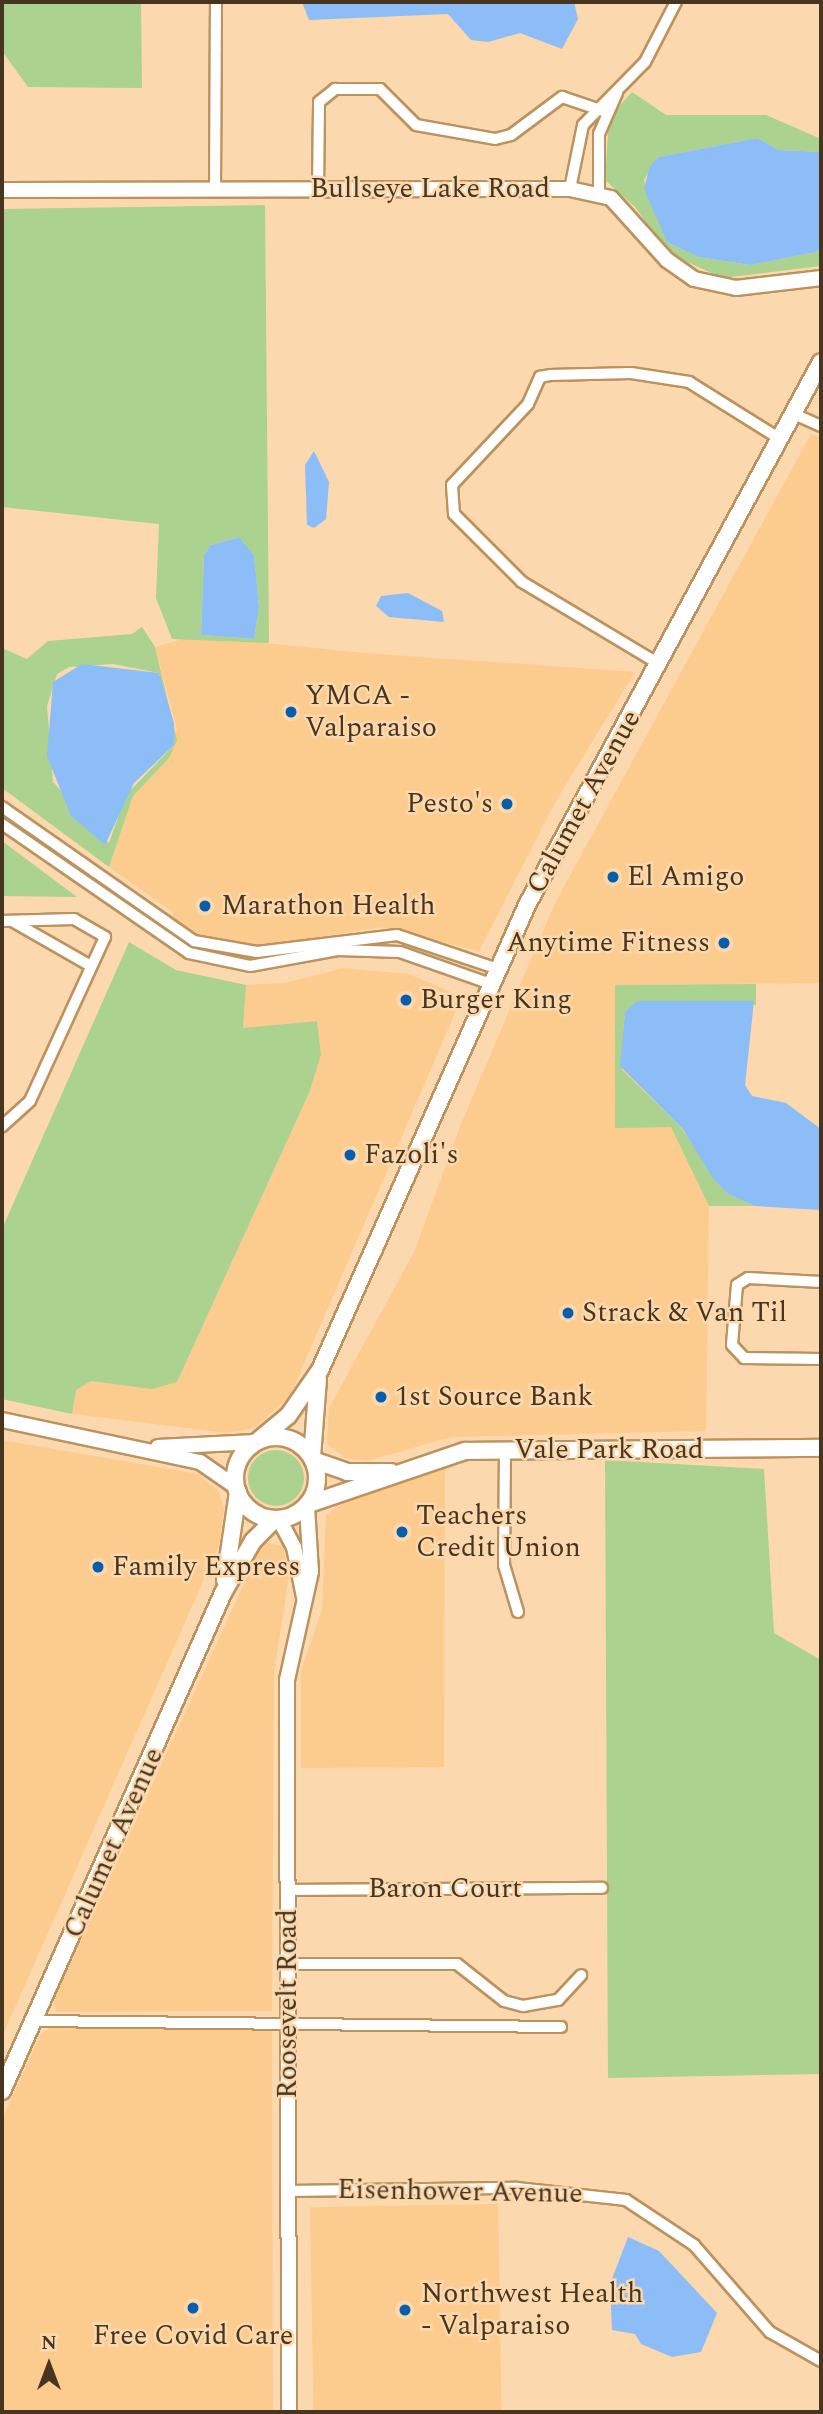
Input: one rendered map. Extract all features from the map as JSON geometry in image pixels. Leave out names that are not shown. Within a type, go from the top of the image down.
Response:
[{"type":"main road","name":"Calumet Avenue","points":[[257,1441],[288,1416],[320,1370],[495,977],[821,362]]},
{"type":"main road","name":"Calumet Avenue","points":[[312,1459],[320,1370]]},
{"type":"main road","points":[[290,1440],[312,1459],[317,1482],[308,1505],[277,1519],[255,1512],[237,1490],[239,1461],[257,1441],[290,1440]]},
{"type":"main road","name":"Vale Park Road","points":[[308,1505],[457,1453],[505,1450],[821,1448]]},
{"type":"main road","name":"Vale Park Road","points":[[312,1459],[347,1472],[400,1472]]},
{"type":"main road","name":"Calumet Avenue","points":[[223,1593],[237,1490]]},
{"type":"main road","name":"Calumet Avenue","points":[[2,2091],[7,2068],[33,2021],[223,1593],[253,1541],[277,1519]]},
{"type":"street","points":[[215,189],[216,2]]},
{"type":"street","points":[[570,189],[578,136],[657,44],[676,2]]},
{"type":"street","points":[[318,189],[319,102],[335,89],[380,89],[415,125],[495,139],[511,135],[562,97],[601,110]]},
{"type":"street","points":[[601,110],[598,145],[599,193],[694,279],[736,288],[821,278]]},
{"type":"street","name":"Bullseye Lake Road","points":[[2,190],[570,189],[599,193]]},
{"type":"street","points":[[659,664],[522,582],[454,514],[452,485],[528,404],[540,377],[550,375],[631,373],[689,382],[780,439]]},
{"type":"street","points":[[794,414],[821,426]]},
{"type":"street","points":[[2,807],[194,941],[257,952],[397,935],[495,977]]},
{"type":"street","points":[[2,824],[164,940],[201,957],[250,966],[338,950],[400,952],[495,977]]},
{"type":"street","points":[[2,1126],[30,1101],[105,937],[74,919],[7,921]]},
{"type":"street","points":[[7,921],[92,966]]},
{"type":"street","points":[[821,1282],[748,1278],[737,1285],[732,1345],[744,1358],[821,1359]]},
{"type":"street","points":[[2,1420],[204,1463],[237,1490]]},
{"type":"street","points":[[138,1447],[257,1441]]},
{"type":"street","points":[[505,1450],[504,1565],[518,1612]]},
{"type":"street","name":"Roosevelt Road","points":[[289,2412],[287,1674],[311,1572],[308,1505]]},
{"type":"street","name":"Roosevelt Road","points":[[277,1519],[294,1547],[304,1597]]},
{"type":"street","name":"Baron Court","points":[[288,1890],[602,1888]]},
{"type":"street","points":[[288,1964],[457,1964],[504,2001],[523,2006],[558,2000],[581,1975]]},
{"type":"street","points":[[33,2021],[561,2026]]},
{"type":"street","name":"Eisenhower Avenue","points":[[289,2191],[517,2188],[626,2200],[694,2245],[770,2332],[821,2361]]},
{"type":"shaded area","points":[[811,434],[821,439],[821,983],[615,985],[709,1206],[706,1431],[451,1437],[367,1461],[345,1458],[327,1444],[329,1408],[414,1252],[461,1124],[555,903]]},
{"type":"shaded area","points":[[193,636],[365,653],[635,672],[557,799],[479,951],[381,927],[247,948],[187,933],[173,922],[173,912],[109,867],[133,796],[169,758],[177,729],[155,647]]},
{"type":"shaded area","points":[[344,968],[409,974],[462,997],[290,1396],[254,1428],[228,1433],[72,1414],[76,1390],[91,1381],[177,1382],[309,1093],[321,1055],[317,1022],[243,1028],[246,985],[285,983]]},
{"type":"shaded area","points":[[2,1440],[198,1474],[219,1492],[224,1509],[219,1545],[2,2037]]},
{"type":"shaded area","points":[[445,1466],[444,1767],[301,1768],[301,1671],[322,1609],[326,1515],[347,1501],[345,1495]]},
{"type":"shaded area","points":[[263,1542],[283,1546],[289,1577],[274,1672],[272,2011],[56,2012],[54,2000]]},
{"type":"shaded area","points":[[50,2028],[272,2030],[273,2412],[2,2412],[2,2120],[41,2034]]},
{"type":"shaded area","name":"Northwest Health - Valparaiso","points":[[498,2204],[502,2412],[314,2412],[310,2207]]},
{"type":"green space","points":[[2,2],[141,2],[142,88],[28,87],[2,51]]},
{"type":"green space","points":[[632,92],[666,115],[766,115],[821,139],[821,152],[779,150],[757,138],[659,157],[644,180],[667,242],[698,257],[750,265],[821,251],[821,266],[723,278],[669,254],[635,207],[605,180],[609,118]]},
{"type":"green space","points":[[265,205],[269,643],[172,639],[156,598],[159,524],[2,507],[2,209]],"holes":[[[239,537],[254,555],[259,607],[254,639],[201,635],[204,555],[211,545]]]},
{"type":"green space","points":[[142,627],[155,647],[177,740],[169,758],[133,796],[109,867],[2,788],[2,648],[27,659],[48,641],[132,634]],"holes":[[[113,664],[159,673],[174,745],[126,795],[109,843],[53,782],[47,706],[57,674],[69,667]]]},
{"type":"green space","points":[[2,841],[77,897],[2,896]]},
{"type":"green space","points":[[129,942],[176,970],[246,985],[243,1028],[317,1021],[321,1055],[309,1093],[177,1382],[152,1389],[91,1381],[76,1390],[72,1414],[2,1399],[2,1229]]},
{"type":"green space","points":[[756,984],[756,1005],[637,1001],[624,1017],[622,1070],[680,1126],[728,1194],[755,1206],[709,1206],[671,1127],[615,1128],[615,985]]},
{"type":"green space","points":[[270,1450],[282,1450],[296,1458],[304,1472],[302,1489],[296,1498],[282,1506],[270,1506],[253,1494],[248,1484],[248,1472],[260,1455]]},
{"type":"green space","points":[[605,1460],[764,1469],[774,1633],[821,1660],[821,2074],[608,2078]]},
{"type":"water","points":[[302,2],[574,2],[578,19],[562,49],[520,33],[488,42],[471,40],[448,14],[309,20]]},
{"type":"water","points":[[757,138],[779,150],[821,152],[821,251],[750,265],[698,257],[667,242],[644,189],[650,166],[659,157]]},
{"type":"water","points":[[314,451],[329,482],[326,519],[314,528],[307,525],[305,465]]},
{"type":"water","points":[[239,537],[254,555],[259,607],[254,639],[201,635],[204,555],[211,545]]},
{"type":"water","points":[[408,593],[442,611],[444,622],[389,617],[376,606],[381,596]]},
{"type":"water","points":[[82,664],[159,673],[174,723],[174,745],[134,783],[105,845],[71,816],[47,756],[53,682]]},
{"type":"water","points":[[637,1001],[754,1001],[745,1085],[752,1096],[786,1103],[821,1129],[821,1210],[755,1206],[728,1194],[712,1177],[683,1129],[620,1066],[625,1012]]},
{"type":"water","points":[[628,2237],[659,2251],[717,2313],[701,2352],[672,2357],[641,2344],[635,2334],[612,2330],[610,2284]]},
{"type":"place","name":"YMCA - Valparaiso","points":[[291,712]]},
{"type":"place","name":"Pesto's","points":[[507,804]]},
{"type":"place","name":"El Amigo","points":[[613,877]]},
{"type":"place","name":"Marathon Health","points":[[205,906]]},
{"type":"place","name":"Anytime Fitness","points":[[724,943]]},
{"type":"place","name":"Burger King","points":[[406,1000]]},
{"type":"place","name":"Fazoli's","points":[[350,1155]]},
{"type":"place","name":"Strack & Van Til","points":[[568,1313]]},
{"type":"place","name":"1st Source Bank","points":[[381,1397]]},
{"type":"place","name":"Teachers Credit Union","points":[[402,1532]]},
{"type":"place","name":"Family Express","points":[[98,1567]]},
{"type":"place","name":"Free Covid Care","points":[[193,2308]]},
{"type":"place","name":"Northwest Health - Valparaiso","points":[[405,2310]]}]
